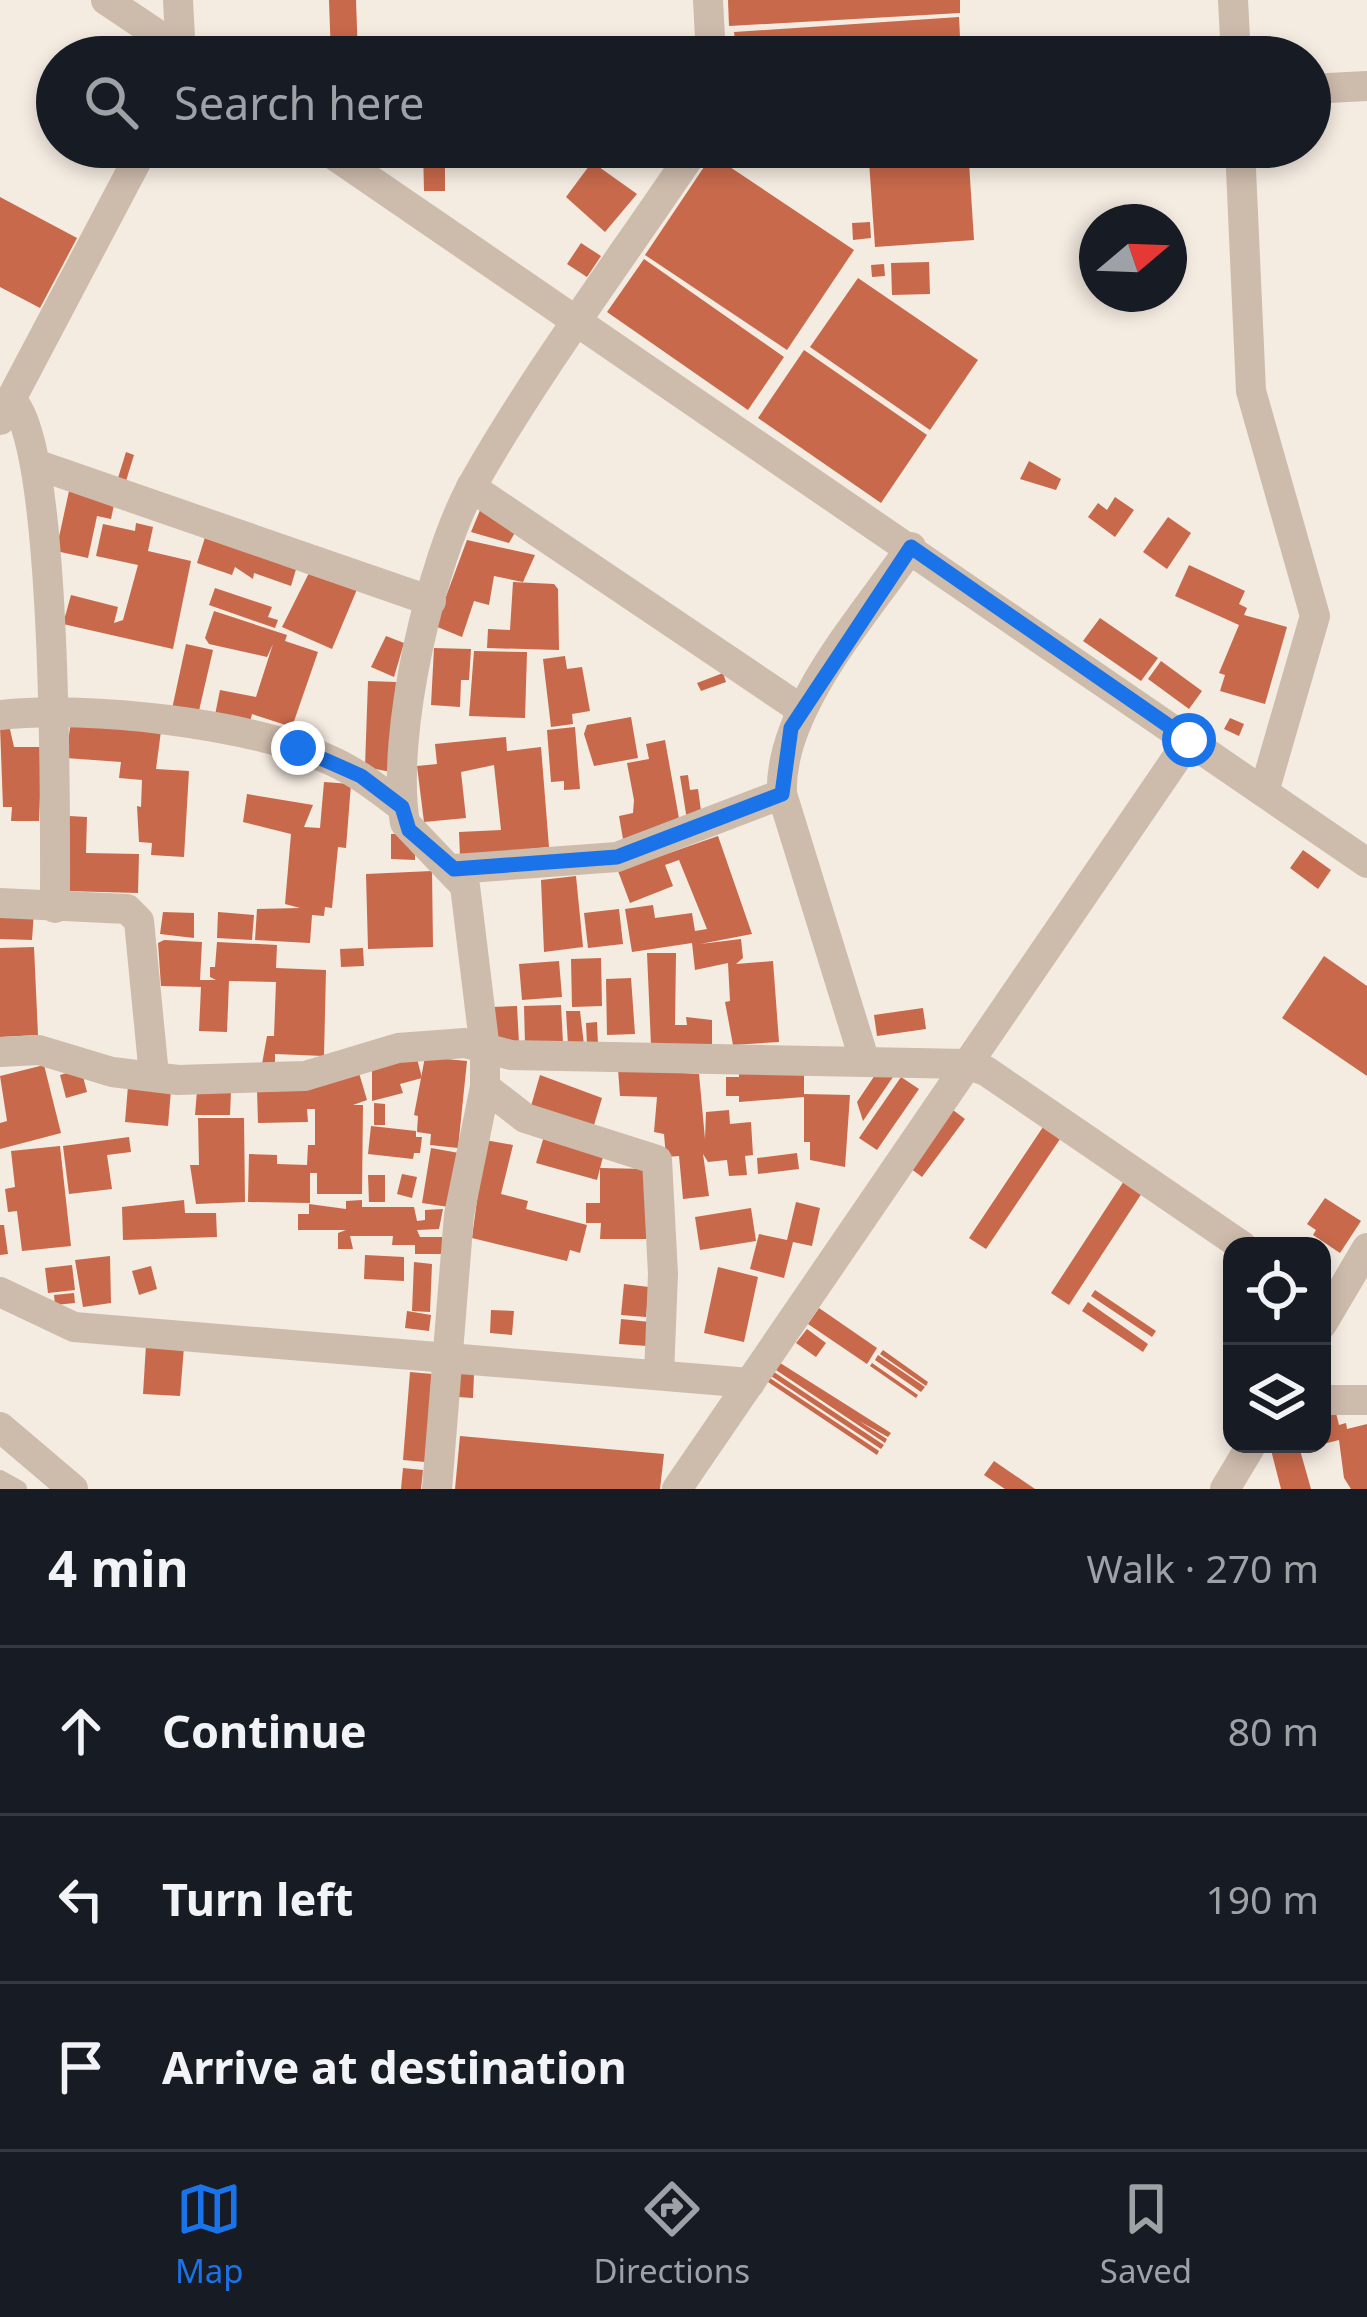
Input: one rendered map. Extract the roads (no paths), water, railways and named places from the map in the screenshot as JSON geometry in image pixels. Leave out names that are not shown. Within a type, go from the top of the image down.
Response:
[{"type":"street","points":[[106,0],[157,36]]},
{"type":"street","points":[[178,0],[182,36]]},
{"type":"street","points":[[708,0],[710,36]]},
{"type":"street","points":[[1233,0],[1235,36]]},
{"type":"street","points":[[1331,88],[1367,86]]},
{"type":"street","points":[[55,908],[53,709],[38,465],[24,413],[5,410],[133,168]]},
{"type":"street","points":[[353,168],[1367,863]]},
{"type":"street","points":[[437,1489],[460,1215],[485,1087],[485,1050],[465,886],[454,869],[409,830],[402,807],[409,686],[431,602],[471,487],[683,168]]},
{"type":"street","points":[[1241,168],[1251,391],[1315,616],[1264,792]]},
{"type":"street","points":[[38,465],[431,602]]},
{"type":"street","points":[[471,487],[802,710]]},
{"type":"street","points":[[864,1059],[782,794],[781,772],[802,710],[911,547]]},
{"type":"street","points":[[0,715],[53,709],[213,729],[298,748],[361,776],[402,807]]},
{"type":"street","points":[[677,1489],[1189,740]]},
{"type":"street","points":[[454,869],[617,857],[782,794]]},
{"type":"street","points":[[0,903],[127,909],[139,921],[153,1065],[150,1076]]},
{"type":"street","points":[[0,1052],[39,1051],[112,1072],[178,1080],[305,1076],[398,1048],[465,1043],[511,1055],[965,1064],[986,1071],[1229,1237]]},
{"type":"street","points":[[485,1087],[525,1118],[657,1160],[663,1274],[658,1375]]},
{"type":"street","points":[[1331,1302],[1367,1247]]},
{"type":"street","points":[[0,1292],[74,1327],[750,1383]]},
{"type":"street","points":[[1331,1400],[1367,1400]]},
{"type":"street","points":[[0,1427],[67,1487]]},
{"type":"street","points":[[1225,1489],[1247,1453]]},
{"type":"lane","points":[[0,1479],[18,1489]]}]
